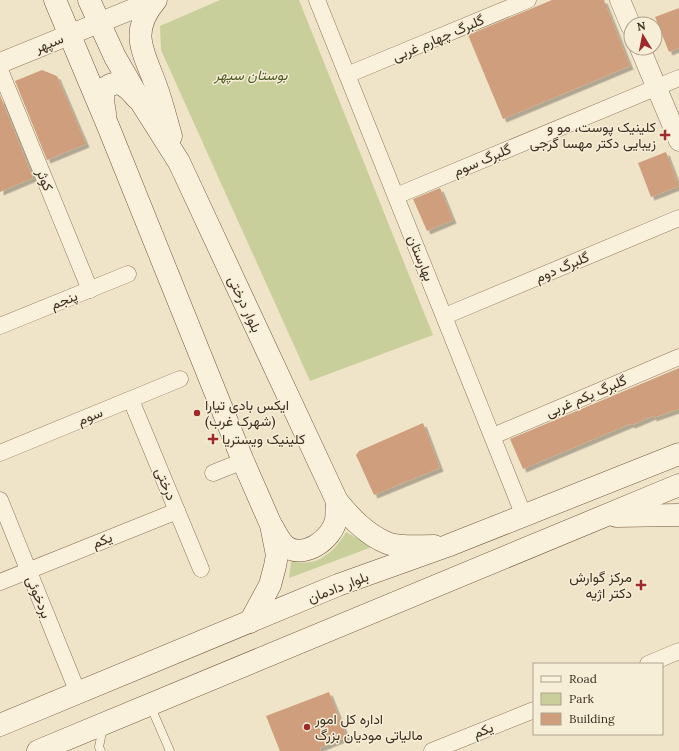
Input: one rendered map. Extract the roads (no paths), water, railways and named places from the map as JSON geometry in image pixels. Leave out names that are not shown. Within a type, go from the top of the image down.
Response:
[{"type":"main road","points":[[55,0],[108,126],[243,461],[271,525],[285,545],[302,550],[315,547],[325,539],[332,530],[336,520],[337,501]]},
{"type":"main road","name":"بلوار درختی","points":[[89,0],[98,23],[115,57],[141,102],[179,162],[337,501],[360,526],[387,543],[410,546],[447,546]]},
{"type":"main road","points":[[155,0],[147,10],[142,20],[142,49],[156,85],[179,162]]},
{"type":"main road","points":[[108,126],[103,102],[103,92],[106,87],[112,84],[120,83],[141,102]]},
{"type":"main road","name":"بلوار دادمان","points":[[0,725],[338,585],[447,546],[679,454]]},
{"type":"main road","points":[[40,751],[104,723],[679,485]]},
{"type":"main road","points":[[603,517],[679,515]]},
{"type":"main road","points":[[250,622],[270,585],[275,566],[277,555],[271,525]]},
{"type":"street","name":"سپهر","points":[[0,63],[155,0]]},
{"type":"street","name":"بهارستان","points":[[317,0],[524,516]]},
{"type":"street","name":"گلبرگ چهارم غربی","points":[[347,75],[528,0]]},
{"type":"street","points":[[620,0],[627,16]]},
{"type":"street","points":[[643,56],[679,141]]},
{"type":"street","name":"کوثر","points":[[0,70],[90,290]]},
{"type":"street","name":"گلبرگ سوم","points":[[396,196],[679,78]]},
{"type":"street","name":"گلبرگ دوم","points":[[444,316],[679,218]]},
{"type":"street","name":"پنجم","points":[[0,326],[128,274]]},
{"type":"street","name":"گلبرگ یکم غربی","points":[[493,436],[679,357]]},
{"type":"street","name":"سوم","points":[[0,453],[180,379]]},
{"type":"street","name":"درختی","points":[[131,400],[201,569]]},
{"type":"street","points":[[213,473],[243,461]]},
{"type":"street","name":"بردخوئی","points":[[0,500],[78,693]]},
{"type":"street","name":"یکم","points":[[0,582],[177,511]]},
{"type":"street","points":[[650,663],[679,651]]},
{"type":"street","name":"یکم","points":[[432,751],[533,710]]},
{"type":"lane","points":[[150,704],[170,751]]},
{"type":"lane","points":[[101,751],[99,747],[104,723]]},
{"type":"place","name":"کلینیک پوست، مو و زیبایی دکتر مهسا گرجی","points":[[665,135]]},
{"type":"place","name":"ایکس بادی تیارا (شهرک غرب)","points":[[197,413]]},
{"type":"place","name":"کلینیک ویستریا","points":[[213,439]]},
{"type":"place","name":"مرکز گوارش دکتر اژیه","points":[[641,585]]},
{"type":"place","name":"اداره کل امور مالیاتی مودیان بزرگ","points":[[307,727]]},
{"type":"park label","name":"بوستان سپهر","points":[[251,75]]}]
